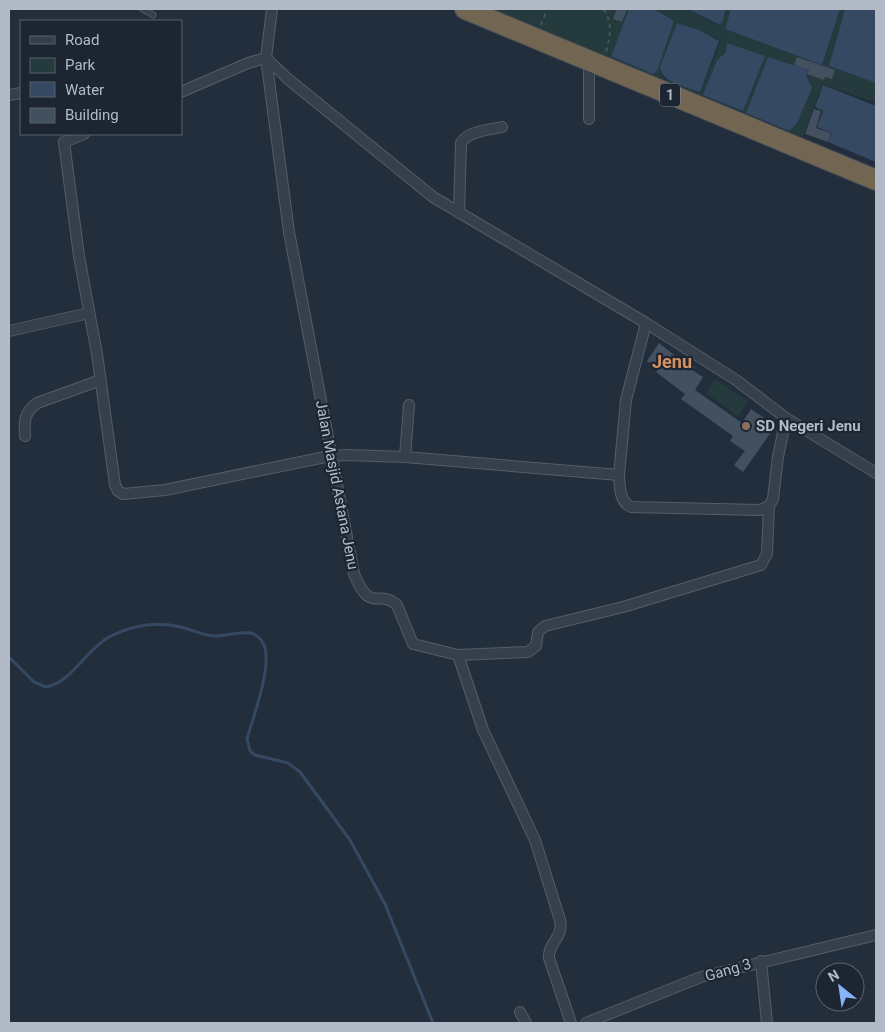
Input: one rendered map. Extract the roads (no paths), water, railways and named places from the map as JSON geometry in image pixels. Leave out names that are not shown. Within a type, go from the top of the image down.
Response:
[{"type":"highway","name":"1","points":[[465,9],[876,180]]},
{"type":"street","name":"Jalan Masjid Astana Jenu","points":[[272,9],[266,58],[288,232],[330,456],[342,508],[351,564],[363,592],[373,599],[392,601],[397,605],[413,644],[458,655]]},
{"type":"street","points":[[182,92],[266,58],[288,79],[416,185],[459,213],[646,323],[736,380],[786,418],[876,473]]},
{"type":"street","points":[[589,118],[595,63]]},
{"type":"street","points":[[459,213],[461,142],[472,134],[502,127]]},
{"type":"street","points":[[79,135],[64,138],[79,256],[101,380],[115,485],[118,491],[123,494],[165,490],[330,456],[372,454],[618,475]]},
{"type":"street","points":[[9,331],[89,313]]},
{"type":"street","points":[[646,323],[626,400],[618,475],[621,496],[625,504],[631,507],[760,510],[769,506]]},
{"type":"street","points":[[25,436],[25,414],[37,403],[101,380]]},
{"type":"street","points":[[405,457],[409,405]]},
{"type":"street","points":[[571,1023],[549,958],[551,947],[562,931],[560,920],[535,840],[483,730],[458,655],[528,652],[536,646],[538,632],[542,628],[623,607],[761,564],[767,554],[769,506],[773,499],[778,457],[786,418]]},
{"type":"street","name":"Gang 3","points":[[586,1023],[702,977],[761,961],[876,935]]},
{"type":"street","points":[[761,961],[767,1023]]},
{"type":"street","points":[[520,1012],[526,1023]]},
{"type":"lane","points":[[142,9],[153,15]]},
{"type":"water","points":[[629,9],[654,9],[674,21],[657,71],[653,74],[611,56]]},
{"type":"water","points":[[688,9],[726,9],[722,23],[718,24]]},
{"type":"water","points":[[731,9],[840,9],[822,65],[725,29]]},
{"type":"water","points":[[845,9],[876,9],[876,83],[829,66]]},
{"type":"water","points":[[677,23],[699,30],[719,41],[700,92],[670,81],[661,72],[660,67]]},
{"type":"water","points":[[727,43],[765,56],[743,111],[703,95],[717,60],[726,52]]},
{"type":"water","points":[[768,57],[808,70],[806,75],[812,88],[797,123],[789,131],[746,113]]},
{"type":"water","points":[[823,85],[876,106],[876,162],[828,142],[832,133],[817,127],[823,111],[815,107]]},
{"type":"waterway","points":[[9,657],[34,682],[46,687],[63,679],[102,641],[119,632],[136,627],[163,624],[214,636],[248,633],[259,637],[266,652],[266,663],[261,690],[247,739],[250,751],[255,755],[288,763],[300,772],[350,840],[385,904],[433,1023]]},
{"type":"place","name":"SD Negeri Jenu","points":[[746,426]]},
{"type":"district","name":"Jenu","points":[[672,361]]}]
